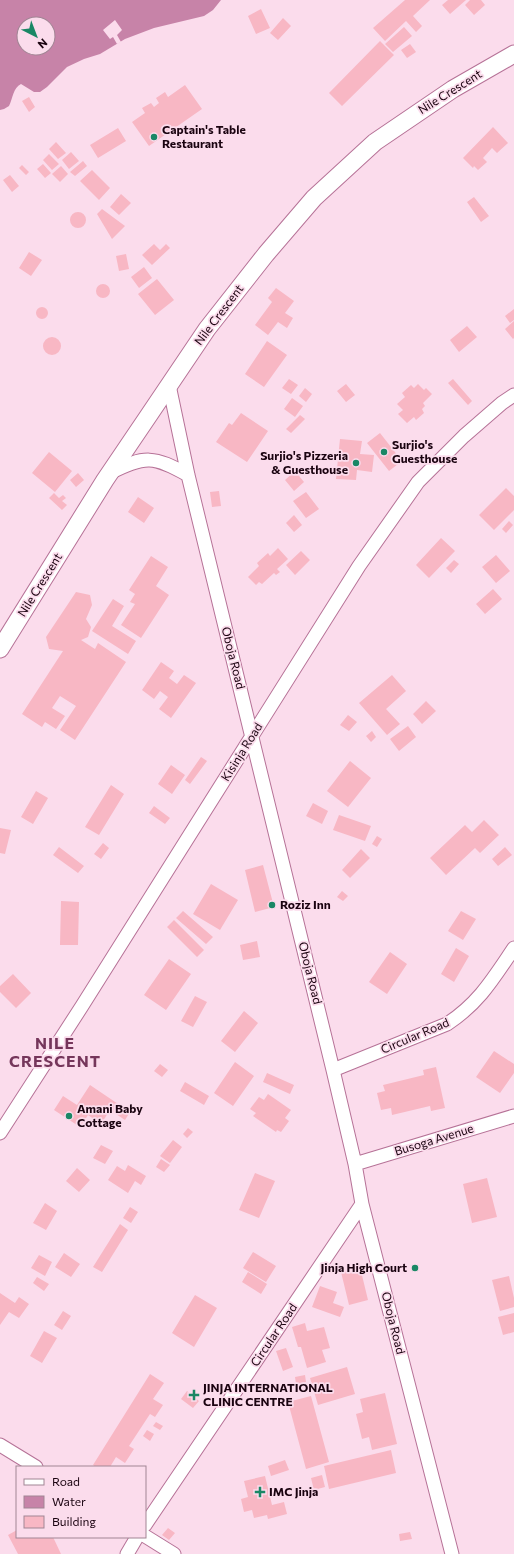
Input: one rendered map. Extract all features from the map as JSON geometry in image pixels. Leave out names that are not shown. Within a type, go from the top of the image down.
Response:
[{"type":"street","name":"Nile Crescent","points":[[0,648],[109,473],[207,329],[266,254],[314,198],[375,142],[453,89],[514,54]]},
{"type":"street","name":"Oboja Road","points":[[169,385],[188,475],[333,1070],[355,1164],[362,1204],[452,1554]]},
{"type":"street","name":"Kisinja Road","points":[[0,1133],[82,1006],[359,566],[418,482],[464,436],[502,403],[514,395]]},
{"type":"street","points":[[109,473],[136,460],[150,459],[168,463],[188,475]]},
{"type":"street","name":"Circular Road","points":[[333,1070],[447,1024],[456,1018],[478,999],[514,948]]},
{"type":"street","name":"Busoga Avenue","points":[[355,1164],[514,1116]]},
{"type":"street","name":"Circular Road","points":[[146,1524],[362,1204]]},
{"type":"street","points":[[0,1445],[34,1466]]},
{"type":"street","points":[[146,1537],[174,1554]]},
{"type":"street","points":[[127,1554],[136,1538]]},
{"type":"water","points":[[0,0],[221,0],[213,10],[204,16],[154,28],[125,39],[100,54],[84,59],[67,67],[40,92],[34,92],[21,84],[15,91],[9,106],[0,110]]},
{"type":"pier","points":[[115,20],[122,30],[117,35],[121,42],[117,44],[113,37],[110,39],[103,30]]},
{"type":"building","points":[[405,0],[430,0],[413,16],[422,26],[416,32],[406,21],[385,41],[373,28]]},
{"type":"building","points":[[448,0],[466,0],[450,14],[442,5]]},
{"type":"building","points":[[470,0],[481,0],[485,5],[474,15],[465,5]]},
{"type":"building","points":[[261,9],[270,28],[256,34],[248,16]]},
{"type":"building","points":[[283,18],[291,26],[278,40],[270,33]]},
{"type":"building","points":[[404,27],[412,36],[393,52],[385,44]]},
{"type":"building","points":[[380,41],[394,55],[342,106],[329,93]]},
{"type":"building","points":[[410,44],[416,52],[407,58],[401,50]]},
{"type":"building","points":[[185,85],[202,109],[149,146],[132,122],[145,113],[142,108],[151,103],[154,107],[159,103],[156,98],[165,92],[168,97]]},
{"type":"building","points":[[29,97],[35,107],[29,112],[22,101]]},
{"type":"building","points":[[493,127],[508,143],[497,153],[492,148],[483,158],[487,162],[478,170],[474,166],[473,168],[463,158]]},
{"type":"building","points":[[118,128],[126,141],[98,158],[90,145]]},
{"type":"building","points":[[56,142],[66,153],[58,159],[49,149]]},
{"type":"building","points":[[71,152],[79,161],[69,169],[62,160]]},
{"type":"building","points":[[49,154],[59,164],[52,170],[43,160]]},
{"type":"building","points":[[83,161],[87,166],[75,176],[70,172]]},
{"type":"building","points":[[43,164],[51,173],[45,178],[37,169]]},
{"type":"building","points":[[22,165],[29,172],[26,175],[19,168]]},
{"type":"building","points":[[61,166],[68,174],[60,182],[52,174]]},
{"type":"building","points":[[92,170],[110,188],[99,200],[80,181]]},
{"type":"building","points":[[10,175],[19,186],[12,192],[3,180]]},
{"type":"building","points":[[121,194],[131,203],[119,215],[110,207]]},
{"type":"building","points":[[474,197],[489,216],[481,222],[467,202]]},
{"type":"building","points":[[102,209],[125,226],[112,239],[97,214]]},
{"type":"building","points":[[78,212],[84,214],[86,220],[84,226],[78,228],[72,226],[70,220],[72,214]]},
{"type":"building","points":[[154,244],[160,250],[166,244],[170,248],[152,265],[142,255]]},
{"type":"building","points":[[29,252],[42,260],[31,276],[19,268]]},
{"type":"building","points":[[126,254],[129,269],[119,271],[116,256]]},
{"type":"building","points":[[144,267],[152,278],[139,288],[131,277]]},
{"type":"building","points":[[157,279],[174,300],[155,315],[138,294]]},
{"type":"building","points":[[100,284],[106,284],[110,288],[110,294],[106,298],[100,298],[96,294],[96,288]]},
{"type":"building","points":[[276,288],[294,301],[285,313],[293,318],[287,328],[278,322],[268,335],[255,325],[272,302],[268,298]]},
{"type":"building","points":[[44,307],[47,308],[47,318],[40,319],[37,318],[36,311],[37,308]]},
{"type":"building","points":[[514,309],[514,320],[510,323],[505,316]]},
{"type":"building","points":[[514,321],[514,338],[513,339],[505,329]]},
{"type":"building","points":[[467,326],[477,337],[459,352],[450,340]]},
{"type":"building","points":[[48,337],[56,337],[61,342],[59,353],[56,355],[48,355],[43,350],[43,342]]},
{"type":"building","points":[[267,341],[287,355],[264,387],[245,374]]},
{"type":"building","points":[[289,379],[298,385],[291,394],[282,388]]},
{"type":"building","points":[[453,379],[472,401],[468,405],[448,383]]},
{"type":"building","points":[[346,384],[355,395],[346,402],[337,391]]},
{"type":"building","points":[[418,384],[424,390],[426,388],[432,394],[423,403],[425,406],[422,409],[424,413],[416,420],[414,417],[407,423],[398,414],[403,410],[397,404],[405,397],[402,393],[411,385],[414,388]]},
{"type":"building","points":[[305,388],[312,394],[306,402],[299,396]]},
{"type":"building","points":[[292,398],[303,406],[295,417],[284,409]]},
{"type":"building","points":[[241,413],[268,431],[247,462],[216,442],[229,423],[232,425]]},
{"type":"building","points":[[300,415],[305,419],[291,433],[286,429]]},
{"type":"building","name":"Surjio's Guesthouse","points":[[380,433],[402,461],[389,471],[367,443]]},
{"type":"building","name":"Surjio's Pizzeria & Guesthouse","points":[[340,439],[362,441],[360,454],[374,455],[372,472],[357,470],[356,480],[336,479]]},
{"type":"building","points":[[49,452],[72,471],[55,492],[32,473]]},
{"type":"building","points":[[295,471],[304,482],[294,491],[285,480]]},
{"type":"building","points":[[78,473],[84,480],[76,487],[70,480]]},
{"type":"building","points":[[506,488],[514,496],[514,510],[494,530],[479,515]]},
{"type":"building","points":[[219,491],[221,506],[212,507],[210,492]]},
{"type":"building","points":[[306,492],[319,509],[306,518],[293,501]]},
{"type":"building","points":[[54,493],[59,498],[63,495],[66,498],[62,501],[67,505],[62,510],[49,498]]},
{"type":"building","points":[[138,497],[154,508],[144,523],[128,512]]},
{"type":"building","points":[[294,515],[302,525],[294,532],[286,523]]},
{"type":"building","points":[[509,521],[513,525],[506,533],[502,529]]},
{"type":"building","points":[[441,538],[455,551],[429,578],[416,565]]},
{"type":"building","points":[[278,548],[288,559],[277,569],[280,572],[276,575],[274,573],[262,584],[259,582],[256,585],[248,577],[259,566],[257,563],[268,553],[270,556]]},
{"type":"building","points":[[301,551],[310,560],[295,575],[286,565]]},
{"type":"building","points":[[496,555],[510,571],[496,583],[482,567]]},
{"type":"building","points":[[151,556],[168,567],[156,586],[169,595],[141,638],[121,625],[135,604],[130,602],[135,594],[129,590]]},
{"type":"building","points":[[454,560],[459,564],[451,573],[446,568]]},
{"type":"building","points":[[493,589],[502,599],[485,614],[476,604]]},
{"type":"building","points":[[76,592],[90,595],[92,605],[86,619],[91,627],[88,637],[81,640],[95,649],[98,643],[126,662],[75,740],[60,730],[76,706],[60,696],[52,708],[65,716],[56,729],[45,722],[42,727],[22,714],[63,651],[49,649],[46,637]]},
{"type":"building","points":[[113,599],[124,606],[112,626],[136,641],[128,654],[92,631]]},
{"type":"building","points":[[161,662],[174,671],[169,678],[177,684],[184,675],[196,683],[171,718],[159,709],[168,697],[160,691],[154,699],[142,690]]},
{"type":"building","points":[[392,675],[406,691],[386,709],[400,724],[387,735],[359,703]]},
{"type":"building","points":[[426,701],[436,711],[422,724],[413,714]]},
{"type":"building","points":[[348,715],[357,722],[349,731],[340,725]]},
{"type":"building","points":[[408,726],[416,737],[399,751],[390,739]]},
{"type":"building","points":[[372,731],[376,737],[371,742],[366,736]]},
{"type":"building","points":[[201,757],[207,761],[190,784],[185,780]]},
{"type":"building","points":[[350,761],[371,778],[348,807],[327,791]]},
{"type":"building","points":[[171,765],[185,775],[172,794],[158,784]]},
{"type":"building","points":[[111,785],[124,794],[99,835],[85,827]]},
{"type":"building","points":[[36,791],[48,798],[33,824],[21,817]]},
{"type":"building","points":[[313,803],[328,811],[322,824],[306,816]]},
{"type":"building","points":[[154,806],[170,818],[165,824],[149,813]]},
{"type":"building","points":[[339,815],[371,826],[365,841],[333,830]]},
{"type":"building","points":[[484,820],[499,835],[480,853],[475,848],[446,875],[430,858],[465,825],[472,832]]},
{"type":"building","points":[[0,828],[11,830],[5,854],[0,853]]},
{"type":"building","points":[[377,836],[382,839],[377,847],[372,844]]},
{"type":"building","points":[[103,843],[109,848],[101,859],[94,854]]},
{"type":"building","points":[[59,847],[84,866],[78,873],[53,855]]},
{"type":"building","points":[[505,847],[512,855],[498,866],[492,859]]},
{"type":"building","points":[[361,849],[370,858],[350,878],[342,870]]},
{"type":"building","points":[[263,865],[274,907],[255,912],[245,870]]},
{"type":"building","points":[[211,884],[238,900],[220,930],[193,914]]},
{"type":"building","points":[[342,891],[348,896],[343,901],[337,897]]},
{"type":"building","points":[[61,901],[79,902],[78,945],[60,945]]},
{"type":"building","points":[[183,911],[213,937],[206,944],[176,918]]},
{"type":"building","points":[[461,911],[476,919],[463,940],[448,931]]},
{"type":"building","points":[[174,920],[204,950],[197,957],[167,927]]},
{"type":"building","points":[[257,941],[260,957],[243,960],[240,945]]},
{"type":"building","points":[[456,948],[469,956],[454,982],[441,974]]},
{"type":"building","points":[[390,952],[407,964],[387,994],[369,982]]},
{"type":"building","points":[[169,959],[191,974],[166,1010],[144,995]]},
{"type":"building","points":[[13,974],[31,993],[16,1008],[0,992],[0,986]]},
{"type":"building","points":[[195,996],[207,1002],[193,1027],[181,1021]]},
{"type":"building","points":[[244,1011],[258,1023],[235,1052],[221,1041]]},
{"type":"building","points":[[494,1051],[514,1064],[514,1073],[500,1093],[476,1077]]},
{"type":"building","points":[[235,1062],[254,1076],[233,1106],[214,1093]]},
{"type":"building","points":[[160,1064],[168,1070],[162,1077],[154,1071]]},
{"type":"building","points":[[436,1067],[445,1108],[431,1111],[430,1106],[392,1115],[391,1108],[381,1110],[377,1093],[385,1091],[383,1085],[424,1075],[423,1070]]},
{"type":"building","points":[[267,1073],[294,1085],[290,1094],[263,1082]]},
{"type":"building","points":[[185,1082],[209,1096],[204,1105],[180,1091]]},
{"type":"building","points":[[90,1085],[130,1112],[125,1120],[110,1110],[101,1124],[88,1115],[80,1127],[54,1110],[63,1096],[77,1105]]},
{"type":"building","points":[[268,1094],[291,1110],[285,1118],[289,1121],[281,1132],[277,1130],[276,1132],[253,1116],[256,1113],[250,1109],[259,1097],[264,1100]]},
{"type":"building","points":[[188,1128],[193,1132],[187,1138],[183,1134]]},
{"type":"building","points":[[173,1140],[182,1147],[170,1163],[160,1156]]},
{"type":"building","points":[[101,1145],[113,1151],[105,1164],[93,1158]]},
{"type":"building","points":[[161,1159],[170,1165],[164,1172],[156,1167]]},
{"type":"building","points":[[128,1165],[146,1176],[141,1185],[135,1181],[128,1193],[108,1180],[117,1166],[125,1171]]},
{"type":"building","points":[[77,1168],[90,1180],[79,1192],[66,1181]]},
{"type":"building","points":[[255,1173],[275,1181],[259,1218],[239,1210]]},
{"type":"building","points":[[487,1178],[497,1217],[472,1223],[463,1184]]},
{"type":"building","points":[[45,1203],[57,1211],[46,1230],[33,1223]]},
{"type":"building","points":[[130,1207],[138,1212],[131,1223],[123,1218]]},
{"type":"building","points":[[120,1224],[128,1230],[102,1272],[93,1267]]},
{"type":"building","points":[[253,1252],[276,1266],[266,1282],[243,1268]]},
{"type":"building","points":[[64,1253],[80,1264],[71,1277],[55,1267]]},
{"type":"building","points":[[39,1255],[52,1262],[45,1276],[31,1268]]},
{"type":"building","points":[[360,1267],[368,1300],[349,1305],[341,1272]]},
{"type":"building","points":[[248,1272],[267,1284],[261,1294],[242,1282]]},
{"type":"building","points":[[509,1276],[514,1298],[514,1307],[500,1311],[492,1280]]},
{"type":"building","points":[[37,1277],[49,1284],[44,1291],[33,1283]]},
{"type":"building","points":[[320,1286],[337,1292],[333,1303],[344,1307],[340,1317],[312,1307]]},
{"type":"building","points":[[0,1293],[15,1303],[19,1297],[29,1304],[19,1318],[9,1312],[0,1325]]},
{"type":"building","points":[[195,1295],[217,1308],[194,1347],[172,1333]]},
{"type":"building","points":[[63,1311],[71,1316],[62,1330],[54,1325]]},
{"type":"building","points":[[514,1313],[514,1332],[503,1335],[498,1317]]},
{"type":"building","points":[[305,1323],[307,1331],[324,1327],[330,1348],[322,1350],[326,1362],[307,1368],[301,1347],[298,1347],[292,1327]]},
{"type":"building","points":[[44,1331],[57,1338],[42,1363],[30,1356]]},
{"type":"building","points":[[286,1348],[293,1367],[283,1371],[276,1351]]},
{"type":"building","points":[[347,1367],[355,1394],[318,1405],[310,1378]]},
{"type":"building","points":[[150,1374],[164,1383],[153,1399],[163,1405],[155,1417],[150,1414],[129,1446],[134,1449],[125,1463],[116,1457],[111,1466],[93,1465]]},
{"type":"building","points":[[305,1375],[306,1382],[296,1384],[295,1377]]},
{"type":"building","points":[[187,1391],[199,1401],[193,1408],[181,1399]]},
{"type":"building","points":[[385,1393],[397,1444],[372,1450],[369,1437],[362,1439],[356,1414],[363,1412],[360,1399]]},
{"type":"building","points":[[311,1396],[329,1462],[306,1469],[288,1402]]},
{"type":"building","points":[[156,1422],[163,1426],[160,1430],[153,1426]]},
{"type":"building","points":[[147,1430],[154,1434],[150,1441],[143,1436]]},
{"type":"building","points":[[391,1450],[396,1473],[329,1489],[324,1466]]},
{"type":"building","points":[[285,1460],[289,1470],[271,1476],[268,1466]]},
{"type":"building","points":[[322,1475],[325,1487],[314,1490],[311,1478]]},
{"type":"building","points":[[265,1476],[272,1505],[284,1502],[287,1514],[268,1519],[267,1515],[254,1518],[252,1510],[244,1512],[241,1499],[248,1497],[244,1481]]},
{"type":"building","points":[[168,1528],[175,1533],[169,1540],[162,1535]]},
{"type":"building","points":[[16,1531],[16,1538],[53,1538],[61,1554],[18,1554],[8,1535]]},
{"type":"building","points":[[410,1532],[412,1539],[400,1541],[399,1534]]},
{"type":"place","name":"Captain's Table Restaurant","points":[[154,137]]},
{"type":"place","name":"Surjio's Guesthouse","points":[[384,452]]},
{"type":"place","name":"Surjio's Pizzeria & Guesthouse","points":[[356,463]]},
{"type":"place","name":"Roziz Inn","points":[[272,905]]},
{"type":"place","name":"Amani Baby Cottage","points":[[69,1116]]},
{"type":"place","name":"Jinja High Court","points":[[415,1268]]},
{"type":"place","name":"JINJA INTERNATIONAL CLINIC CENTRE","points":[[194,1395]]},
{"type":"place","name":"IMC Jinja","points":[[260,1492]]},
{"type":"district","name":"NILE CRESCENT","points":[[55,1052]]}]
